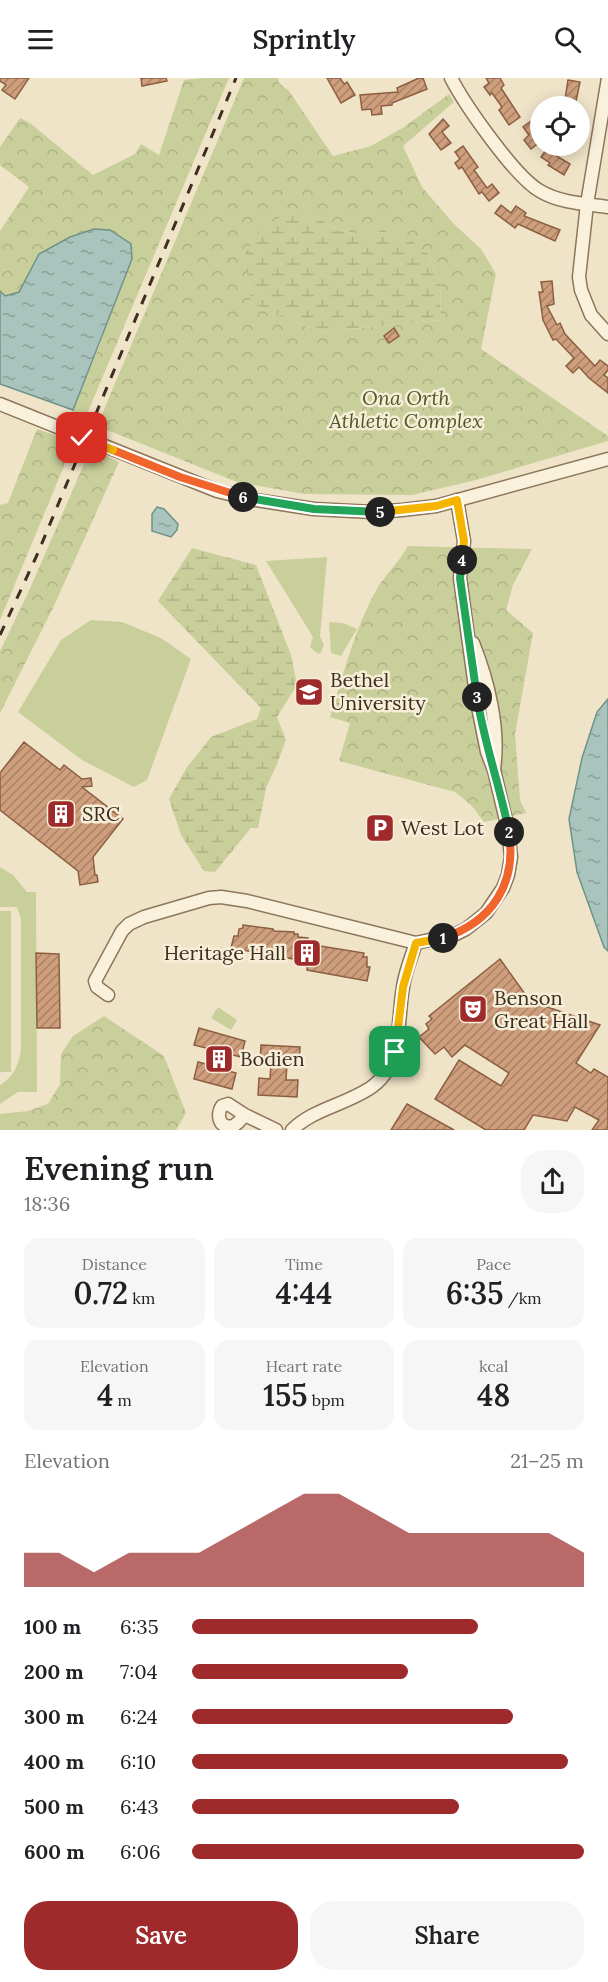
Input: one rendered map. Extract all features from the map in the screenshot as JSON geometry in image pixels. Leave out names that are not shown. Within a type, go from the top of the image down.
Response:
[{"type":"street","points":[[451,78],[459,93],[510,163],[530,185],[549,195],[608,207]]},
{"type":"street","points":[[608,78],[587,204],[580,264],[581,290],[591,315],[608,334]]},
{"type":"street","points":[[0,404],[218,491],[249,499],[314,509],[372,512],[436,506],[608,459]]},
{"type":"street","points":[[108,995],[97,987],[95,981],[124,927],[144,917],[209,898],[221,897],[247,901],[416,943],[442,938],[466,929],[486,914],[503,888],[508,875],[511,845],[494,770],[487,752],[466,627],[460,578],[464,541],[457,500]]},
{"type":"street","points":[[292,1130],[373,1087],[387,1071],[395,1050],[403,987],[416,943]]},
{"type":"street","points":[[245,1115],[276,1130]]},
{"type":"green space","points":[[229,78],[84,421],[70,416],[99,347],[113,304],[39,254],[19,292],[5,297],[0,291],[0,231],[29,187],[0,165],[0,147],[20,118],[30,123],[93,175],[135,154],[141,144],[159,155],[184,80]]},
{"type":"green space","name":"Ona Orth Athletic Complex","points":[[244,78],[278,78],[279,83],[289,91],[333,156],[371,146],[404,127],[449,94],[454,102],[403,146],[422,187],[453,223],[481,249],[496,274],[481,349],[608,436],[608,441],[476,480],[412,495],[304,494],[237,482],[97,426]],"holes":[[[316,216],[336,230],[359,234],[384,232],[428,254],[441,285],[440,320],[322,332],[251,303],[249,279]]]},
{"type":"green space","points":[[288,212],[316,216],[336,230],[359,234],[384,232],[406,236],[428,254],[441,285],[440,320],[322,332],[251,303],[249,279],[243,257],[262,228]]},
{"type":"green space","points":[[37,429],[74,442],[0,620],[0,505],[8,503]]},
{"type":"green space","points":[[91,448],[119,462],[53,608],[0,713],[0,651],[28,593]]},
{"type":"green space","points":[[408,546],[532,549],[513,585],[506,610],[533,633],[515,734],[520,800],[526,813],[484,822],[472,806],[455,792],[339,761],[350,723],[330,717],[345,667],[370,602],[378,587]]},
{"type":"green space","points":[[192,548],[256,565],[291,655],[297,685],[277,717],[286,740],[266,788],[258,828],[251,828],[215,872],[204,871],[181,835],[169,799],[187,767],[211,737],[257,719],[261,708],[158,601]]},
{"type":"green space","points":[[327,557],[320,637],[324,645],[318,654],[310,647],[313,637],[266,561]]},
{"type":"green space","points":[[91,620],[122,622],[161,638],[191,659],[147,780],[134,787],[82,760],[18,712],[61,640]]},
{"type":"green space","points":[[329,622],[343,623],[357,629],[341,656],[331,653]]},
{"type":"green space","points":[[0,867],[13,875],[27,892],[36,892],[37,1092],[18,1092],[0,1104],[0,1085],[15,1070],[21,1049],[21,919],[17,907],[0,907]]},
{"type":"green space","points":[[0,911],[11,911],[11,1072],[0,1072]]},
{"type":"green space","points":[[218,1007],[237,1020],[231,1030],[211,1018]]},
{"type":"green space","points":[[104,1016],[164,1056],[186,1113],[176,1130],[0,1130],[0,1114],[28,1111],[48,1104],[60,1084],[61,1054],[73,1036]]},
{"type":"water","points":[[94,229],[110,230],[131,244],[132,259],[73,410],[0,384],[0,291],[5,296],[19,292],[39,254],[70,237]]},
{"type":"water","points":[[157,507],[164,509],[178,524],[177,530],[171,537],[152,531],[152,514]]},
{"type":"water","points":[[608,699],[608,951],[604,947],[577,872],[569,819],[582,758],[597,712]]},
{"type":"building","points":[[0,78],[29,78],[15,99],[2,90],[6,85],[0,81]]},
{"type":"building","points":[[141,78],[166,78],[167,81],[142,86]]},
{"type":"building","points":[[327,78],[340,78],[344,84],[347,82],[355,95],[341,103]]},
{"type":"building","points":[[423,78],[427,89],[392,103],[392,105],[381,106],[382,114],[372,115],[371,109],[362,110],[360,95],[398,92],[397,88]]},
{"type":"building","points":[[486,78],[500,78],[504,85],[501,88],[520,117],[509,125],[499,110],[502,107],[492,93],[490,95],[484,87],[489,83]]},
{"type":"building","points":[[568,80],[580,82],[577,96],[566,96]]},
{"type":"building","points":[[443,119],[449,126],[442,132],[451,143],[441,150],[429,134]]},
{"type":"building","points":[[530,122],[530,148],[524,140],[529,135],[523,127]]},
{"type":"building","points":[[463,146],[478,167],[474,170],[487,188],[492,184],[499,193],[489,201],[482,192],[479,194],[462,167],[459,169],[455,163],[460,159],[455,152]]},
{"type":"building","points":[[557,156],[570,164],[564,175],[548,165],[550,163],[541,157]]},
{"type":"building","points":[[501,205],[511,213],[516,206],[526,213],[524,216],[560,230],[555,241],[518,224],[515,228],[495,213]]},
{"type":"building","points":[[552,281],[554,304],[547,306],[557,325],[560,323],[565,334],[595,366],[600,360],[608,366],[604,375],[608,378],[608,393],[579,367],[573,373],[566,366],[574,358],[556,339],[553,340],[543,320],[539,292],[543,292],[541,282]]},
{"type":"building","points":[[394,328],[399,336],[389,343],[384,336]]},
{"type":"building","name":"SRC","points":[[24,742],[60,770],[64,765],[82,779],[91,778],[92,786],[82,787],[123,819],[93,857],[98,882],[80,885],[78,871],[0,810],[0,773]]},
{"type":"building","name":"Heritage Hall","points":[[243,925],[294,932],[298,934],[298,937],[308,938],[308,944],[364,953],[363,957],[367,957],[367,967],[370,967],[367,981],[307,970],[307,964],[299,964],[299,960],[231,948],[234,936],[238,936],[239,929],[243,928]]},
{"type":"building","points":[[36,953],[59,954],[60,1028],[37,1028]]},
{"type":"building","points":[[500,959],[530,1001],[600,1025],[576,1063],[591,1073],[594,1069],[608,1077],[608,1130],[592,1130],[599,1120],[575,1107],[567,1121],[533,1115],[524,1130],[486,1130],[435,1099],[459,1060],[501,1086],[509,1073],[465,1045],[452,1057],[444,1047],[435,1054],[419,1037],[429,1029],[426,1024],[432,1019],[429,1016]]},
{"type":"building","name":"Bodien","points":[[199,1028],[245,1041],[241,1057],[229,1054],[225,1070],[236,1073],[232,1089],[194,1079],[198,1062],[210,1065],[214,1050],[194,1045]]},
{"type":"building","points":[[261,1045],[300,1047],[299,1064],[287,1063],[286,1080],[298,1080],[297,1097],[258,1095],[259,1078],[270,1079],[271,1063],[260,1062]]},
{"type":"building","points":[[407,1104],[454,1130],[391,1130]]},
{"type":"railway","points":[[0,635],[37,555],[236,78]]},
{"type":"place","name":"Bethel University","points":[[309,692]]},
{"type":"place","name":"SRC","points":[[61,814]]},
{"type":"place","name":"West Lot","points":[[380,828]]},
{"type":"place","name":"Heritage Hall","points":[[307,953]]},
{"type":"place","name":"Benson Great Hall","points":[[473,1009]]},
{"type":"place","name":"Bodien","points":[[219,1059]]},
{"type":"route","points":[[82,438],[218,491],[249,499],[345,512],[402,510],[436,506],[457,500],[464,541],[460,578],[477,702],[487,752],[494,770],[508,829],[511,857],[503,888],[486,914],[456,934],[416,943],[403,987],[395,1052]]}]
